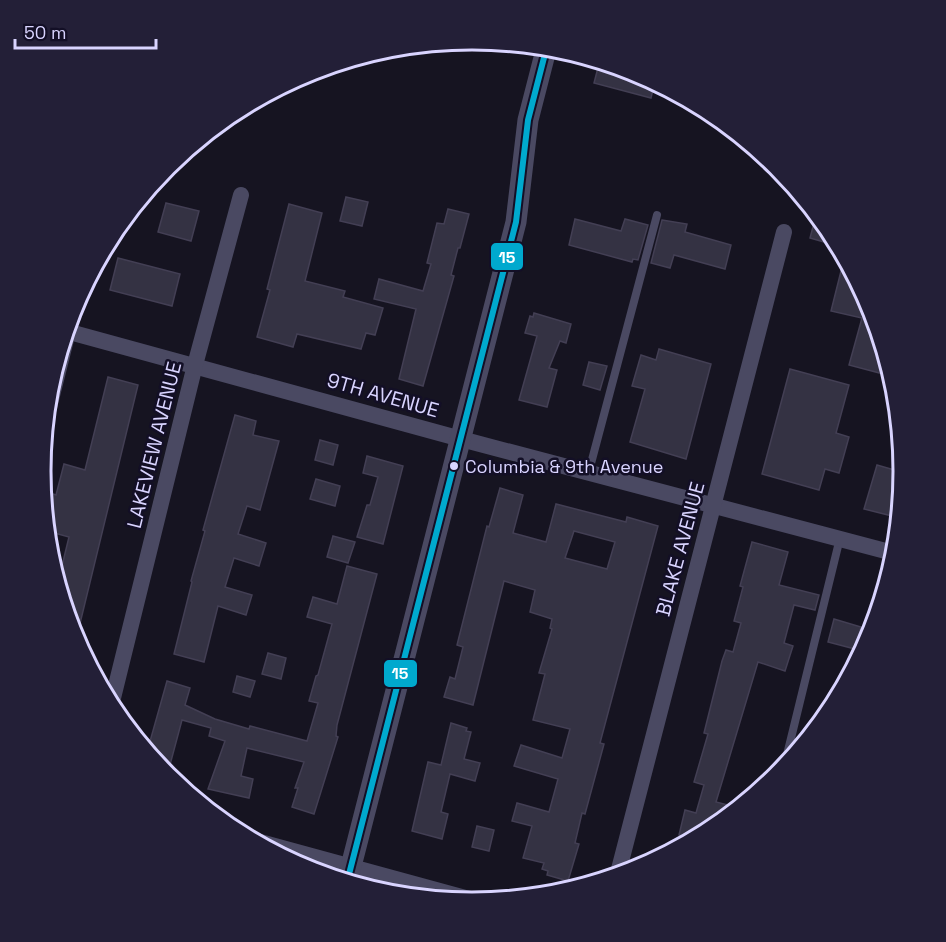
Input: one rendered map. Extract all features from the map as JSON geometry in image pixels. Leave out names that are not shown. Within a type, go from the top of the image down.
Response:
[{"type":"street","points":[[349,873],[516,222],[528,120],[544,56]]},
{"type":"street","name":"LAKEVIEW AVENUE","points":[[114,692],[195,365],[241,195]]},
{"type":"street","name":"BLAKE AVENUE","points":[[620,865],[784,232]]},
{"type":"street","name":"9TH AVENUE","points":[[75,334],[461,439],[886,551]]},
{"type":"street","points":[[356,875],[420,889]]},
{"type":"lane","points":[[589,471],[657,215]]},
{"type":"lane","points":[[788,751],[840,538]]},
{"type":"building","points":[[598,69],[653,90],[651,98],[594,83]]},
{"type":"building","points":[[346,197],[368,202],[362,226],[340,221]]},
{"type":"building","points":[[166,203],[199,211],[191,241],[158,232]]},
{"type":"building","points":[[289,204],[322,213],[305,281],[345,291],[343,297],[383,308],[375,335],[366,333],[361,349],[297,334],[293,347],[257,337]]},
{"type":"building","points":[[448,209],[469,214],[460,248],[458,248],[451,275],[454,276],[423,386],[399,379],[416,309],[374,299],[379,279],[423,291],[431,264],[427,263],[437,223],[444,224]]},
{"type":"building","points":[[575,219],[621,231],[625,219],[648,225],[638,260],[633,259],[632,262],[569,245]]},
{"type":"building","points":[[662,220],[687,224],[685,232],[731,245],[725,269],[674,255],[670,268],[651,263]]},
{"type":"building","points":[[814,224],[827,243],[810,238]]},
{"type":"building","points":[[118,258],[180,274],[172,306],[110,290]]},
{"type":"building","points":[[842,267],[872,336],[883,374],[849,365],[862,318],[831,311]]},
{"type":"building","points":[[534,313],[571,324],[566,343],[560,341],[549,368],[557,370],[547,407],[519,400],[537,336],[525,333],[530,316],[533,317]]},
{"type":"building","points":[[659,349],[711,364],[686,459],[630,442],[645,389],[632,386],[641,355],[656,360]]},
{"type":"building","points":[[589,362],[607,366],[600,390],[583,385]]},
{"type":"building","points":[[790,369],[849,385],[836,433],[849,437],[839,473],[825,469],[819,490],[762,474]]},
{"type":"building","points":[[108,377],[138,385],[80,622],[62,564],[69,537],[56,534],[52,494],[56,495],[64,464],[85,470]]},
{"type":"building","points":[[235,415],[256,421],[253,435],[279,441],[260,510],[247,506],[238,534],[266,543],[259,566],[234,558],[225,587],[252,595],[246,615],[218,606],[204,662],[174,654],[205,531],[203,530]]},
{"type":"building","points":[[320,440],[338,445],[333,465],[315,460]]},
{"type":"building","points":[[367,456],[403,466],[383,544],[357,537],[378,477],[363,473]]},
{"type":"building","points":[[877,465],[894,470],[892,516],[864,509]]},
{"type":"building","points":[[316,479],[340,486],[335,506],[310,499]]},
{"type":"building","points":[[500,488],[523,495],[513,533],[546,542],[556,504],[626,522],[627,517],[658,526],[600,743],[604,744],[585,814],[582,813],[575,843],[579,844],[568,881],[547,875],[548,871],[542,869],[544,863],[523,858],[532,826],[512,821],[517,803],[549,812],[558,779],[514,766],[521,745],[562,758],[570,729],[533,720],[545,674],[539,673],[552,629],[550,628],[552,619],[530,612],[535,590],[504,581],[473,705],[444,697],[450,677],[455,679],[463,647],[457,645],[487,526],[489,527]],"holes":[[[574,531],[615,542],[607,569],[565,558]]]},
{"type":"building","points":[[333,536],[355,542],[348,563],[327,557]]},
{"type":"building","points":[[752,542],[788,552],[779,585],[819,595],[815,610],[794,605],[784,643],[793,646],[785,671],[758,662],[716,802],[729,805],[683,836],[679,835],[685,810],[696,813],[704,785],[694,782],[708,734],[704,733],[722,661],[726,650],[733,652],[741,623],[734,621],[743,587],[740,586]]},
{"type":"building","points":[[347,566],[377,574],[337,725],[336,736],[338,737],[314,814],[292,807],[298,788],[295,788],[304,762],[247,748],[241,776],[253,779],[249,798],[208,789],[225,741],[209,736],[211,728],[182,720],[170,764],[150,742],[167,681],[190,688],[185,705],[215,719],[249,729],[250,726],[307,741],[318,703],[309,701],[332,624],[307,617],[313,597],[337,604]]},
{"type":"building","points":[[834,619],[861,627],[855,649],[828,642]]},
{"type":"building","points":[[268,653],[286,658],[281,679],[262,674]]},
{"type":"building","points":[[237,676],[255,681],[250,697],[233,692]]},
{"type":"building","points":[[451,723],[467,728],[466,731],[471,732],[464,759],[480,763],[475,781],[450,774],[441,812],[448,814],[442,839],[412,831],[428,762],[441,765]]},
{"type":"building","points":[[477,826],[494,830],[489,851],[472,847]]},
{"type":"transit line","name":"15","points":[[349,873],[516,222],[528,120],[544,56]]},
{"type":"place","name":"Columbia & 9th Avenue","points":[[454,466]]}]
